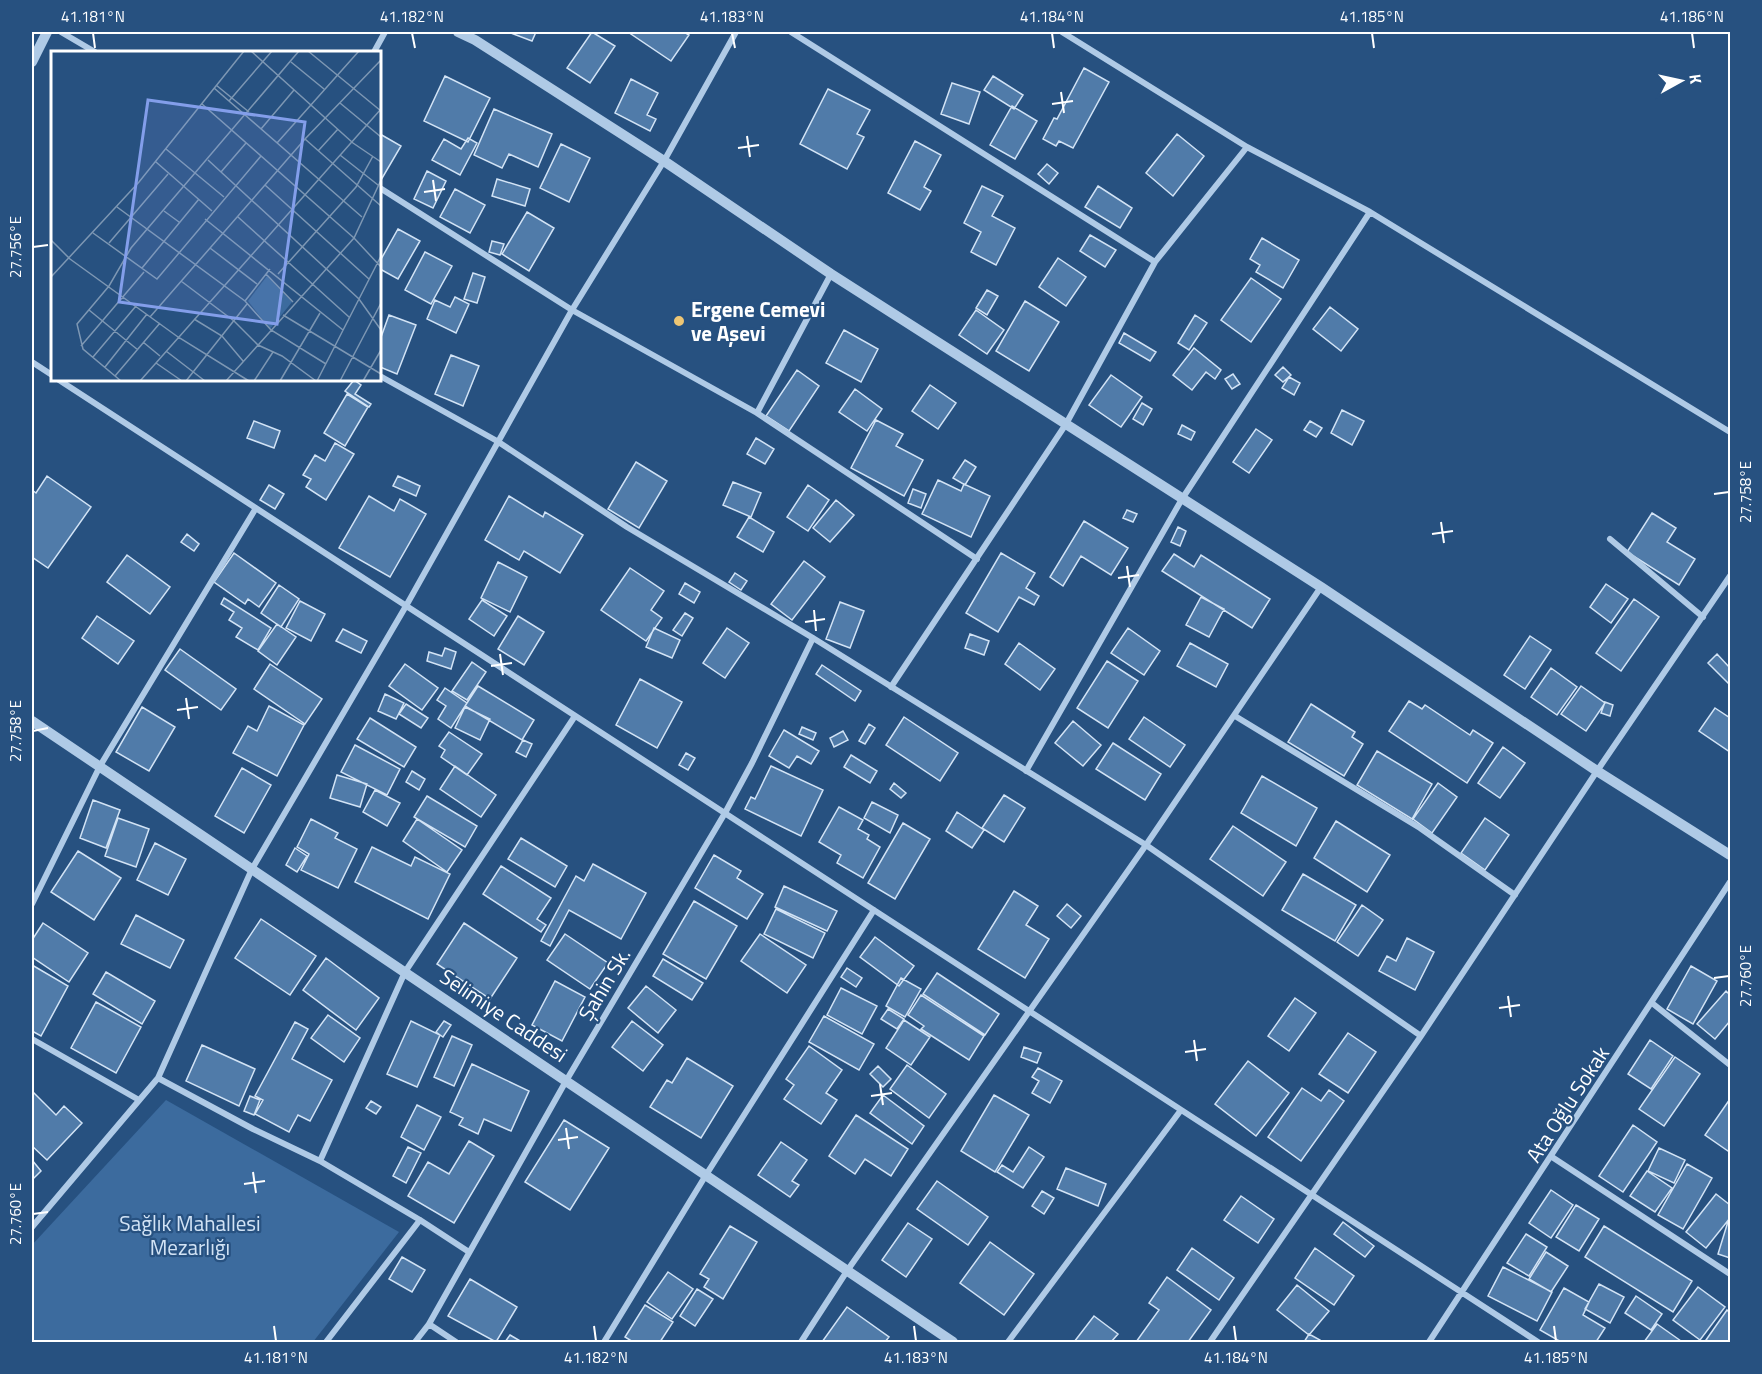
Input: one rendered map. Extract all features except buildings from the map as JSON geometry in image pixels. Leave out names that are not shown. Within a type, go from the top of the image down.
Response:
[{"type":"street","points":[[32,62],[47,32]]},
{"type":"street","points":[[61,32],[93,51]]},
{"type":"street","points":[[375,51],[386,32]]},
{"type":"street","points":[[458,32],[475,40],[664,161],[831,274],[1321,587],[1597,771],[1731,855]]},
{"type":"street","points":[[32,1227],[158,1078],[252,869],[406,606],[572,310],[664,161],[736,32]]},
{"type":"street","points":[[791,32],[1155,262]]},
{"type":"street","points":[[1062,32],[1247,147],[1370,212],[1731,432]]},
{"type":"street","points":[[891,687],[1066,424],[1155,262],[1247,147]]},
{"type":"street","points":[[381,189],[572,310],[757,413],[977,559]]},
{"type":"street","points":[[1026,771],[1182,500],[1370,212]]},
{"type":"street","points":[[757,413],[831,274]]},
{"type":"street","points":[[32,362],[51,374]]},
{"type":"street","points":[[381,377],[497,441],[627,527],[813,638],[1146,845],[1421,1036]]},
{"type":"street","points":[[61,381],[1538,1342]]},
{"type":"street","points":[[32,904],[100,766],[256,508]]},
{"type":"street","points":[[1610,539],[1703,617]]},
{"type":"street","points":[[1210,1342],[1421,1036],[1597,771],[1731,576]]},
{"type":"street","points":[[801,1342],[847,1271],[1146,845],[1321,587]]},
{"type":"street","name":"Şahin Sk.","points":[[415,1342],[429,1324],[566,1081],[725,813],[813,638]]},
{"type":"street","points":[[320,1161],[405,972],[575,716]]},
{"type":"street","points":[[1235,716],[1420,828],[1515,895]]},
{"type":"street","name":"Selimiye Caddesi","points":[[32,721],[953,1342]]},
{"type":"street","name":"Ata Oğlu Sokak","points":[[1429,1342],[1731,882]]},
{"type":"street","points":[[604,1342],[706,1175],[874,910]]},
{"type":"street","points":[[1652,1003],[1731,1065]]},
{"type":"street","points":[[32,1039],[140,1100]]},
{"type":"street","points":[[158,1078],[253,1129],[320,1161],[469,1252]]},
{"type":"street","points":[[1008,1342],[1181,1110]]},
{"type":"street","points":[[1552,1157],[1731,1274]]},
{"type":"street","points":[[326,1342],[420,1220]]},
{"type":"street","points":[[429,1324],[456,1342]]},
{"type":"green space","name":"Sağlık Mahallesi Mezarlığı","points":[[166,1100],[399,1232],[313,1342],[32,1342],[32,1245]]},
{"type":"place","name":"Ergene Cemevi ve Aşevi","points":[[679,321]]}]
